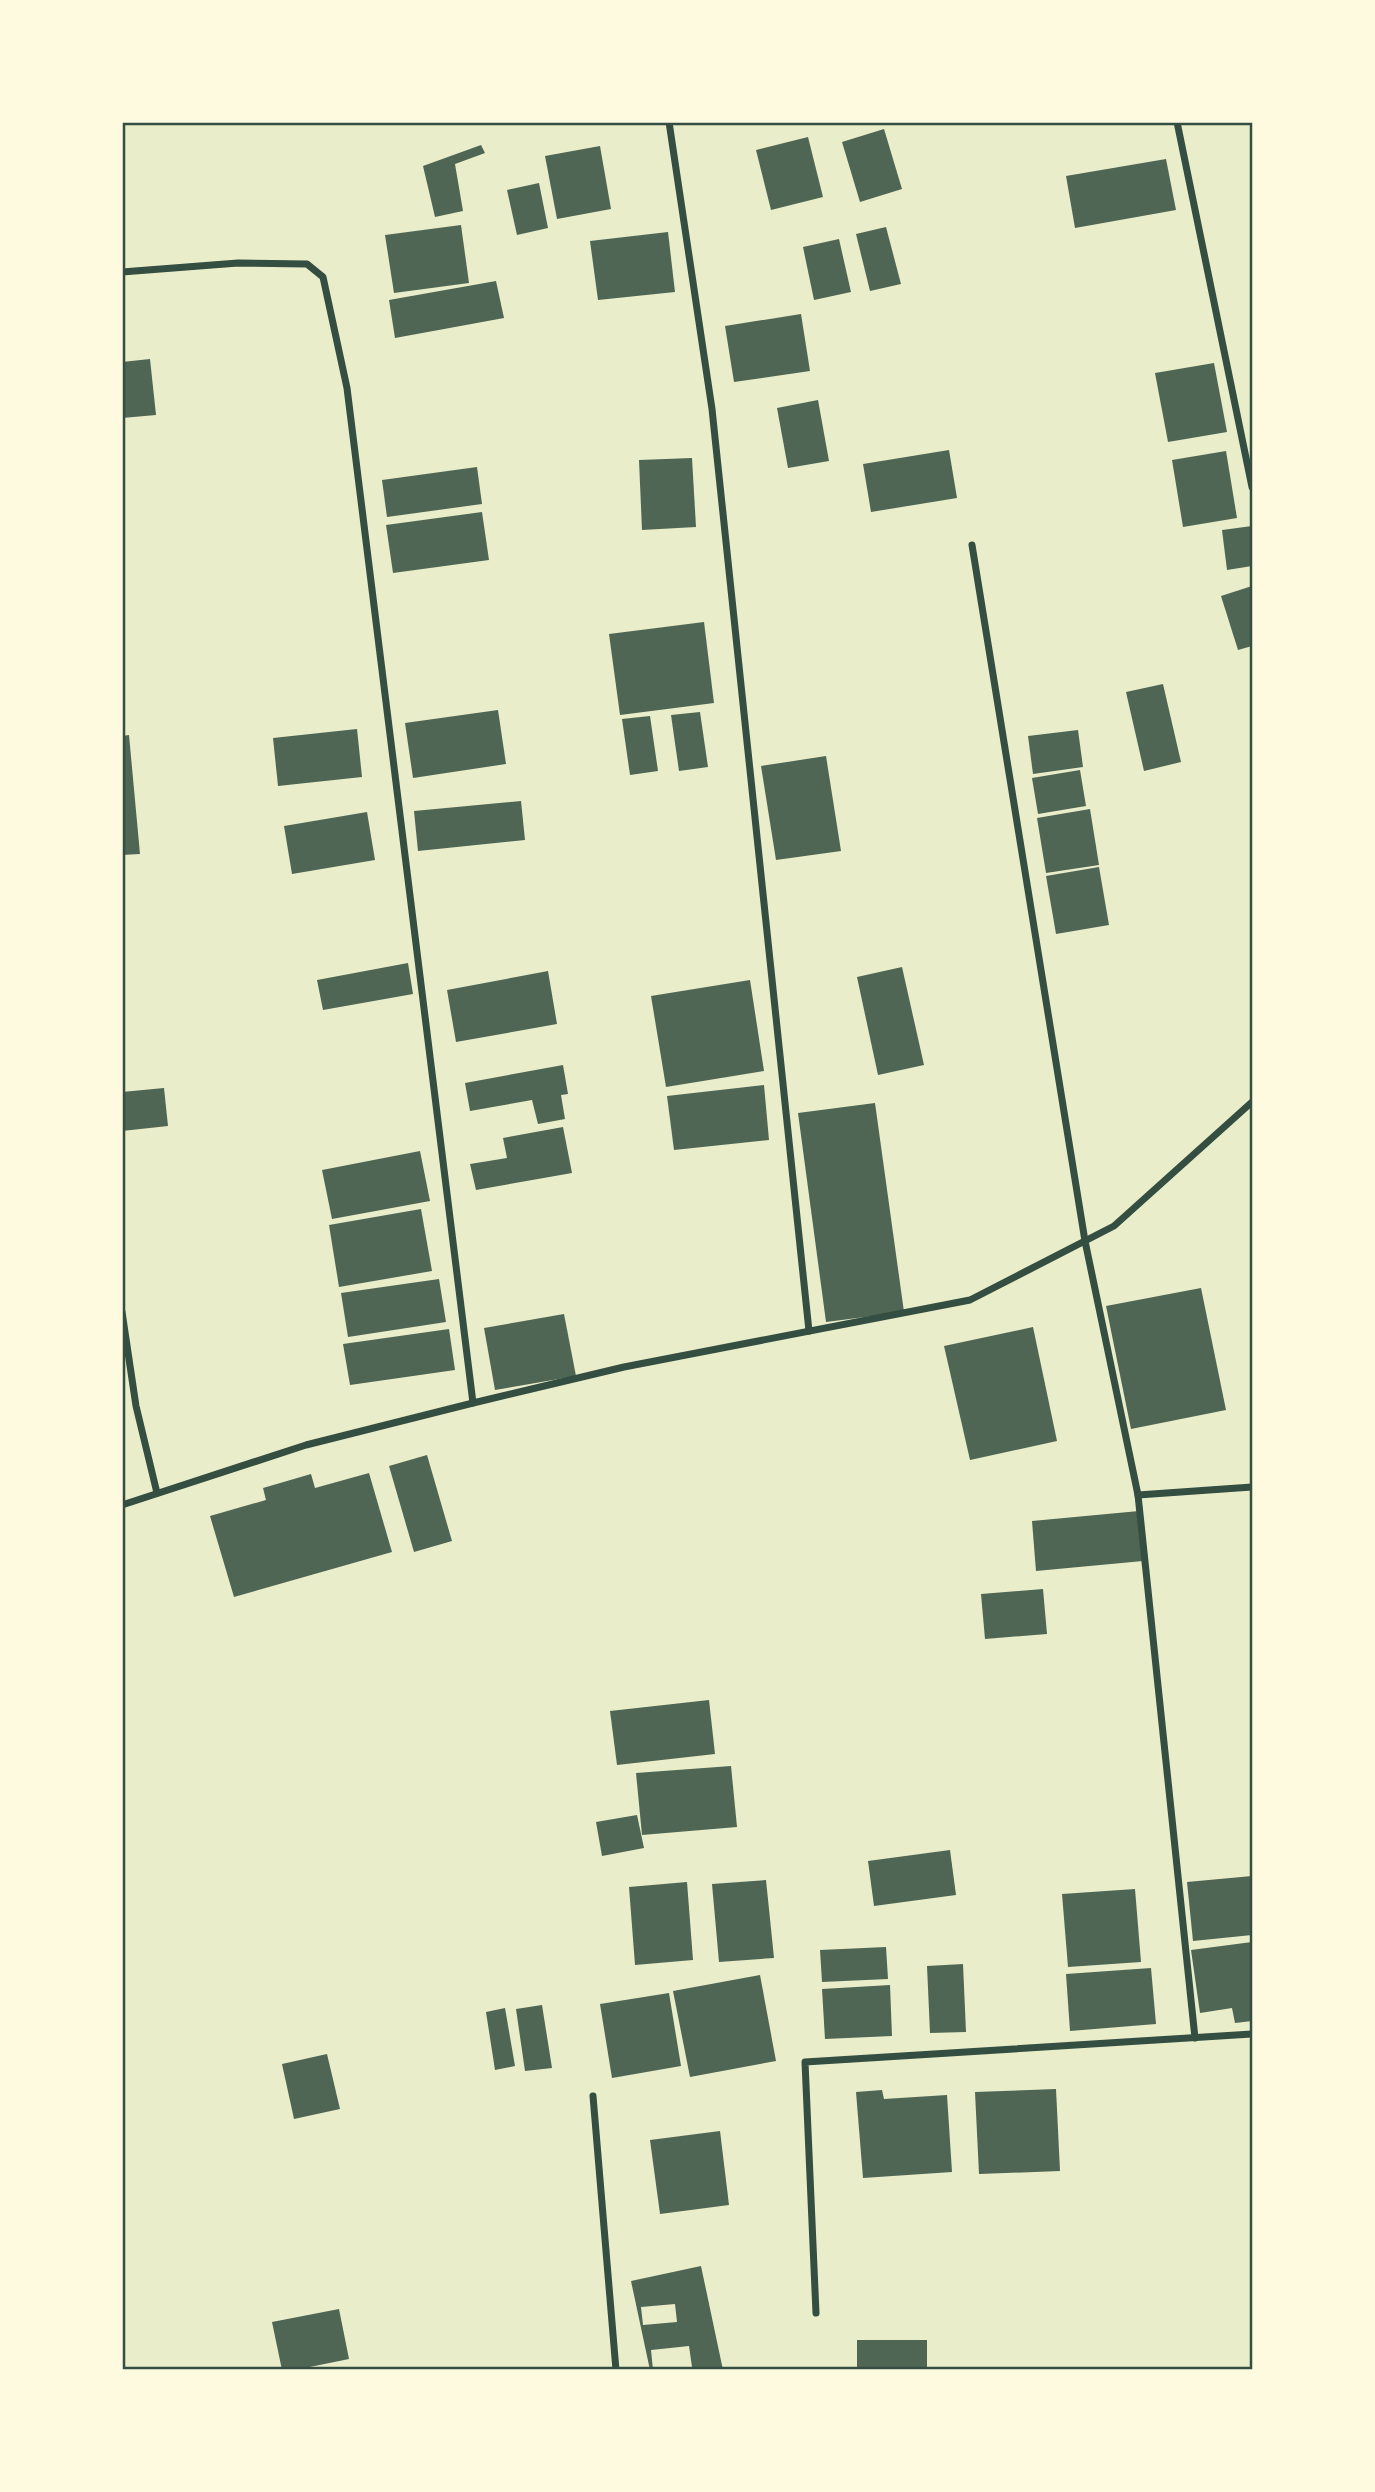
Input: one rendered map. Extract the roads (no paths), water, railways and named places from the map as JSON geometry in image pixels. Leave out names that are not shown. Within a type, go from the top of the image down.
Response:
[{"type":"street","points":[[668,122],[712,409],[809,1331]]},
{"type":"street","points":[[1177,122],[1252,486]]},
{"type":"street","points":[[122,272],[238,263],[307,264],[323,277],[347,388],[472,1403]]},
{"type":"street","points":[[972,545],[1085,1241],[1138,1495],[1195,2038]]},
{"type":"street","points":[[122,1505],[306,1445],[472,1403],[624,1367],[970,1300],[1114,1226],[1252,1102]]},
{"type":"street","points":[[122,1312],[136,1406],[157,1493]]},
{"type":"street","points":[[1138,1495],[1252,1487]]},
{"type":"street","points":[[816,2313],[804,2062],[1252,2035]]},
{"type":"street","points":[[593,2096],[616,2370]]}]
